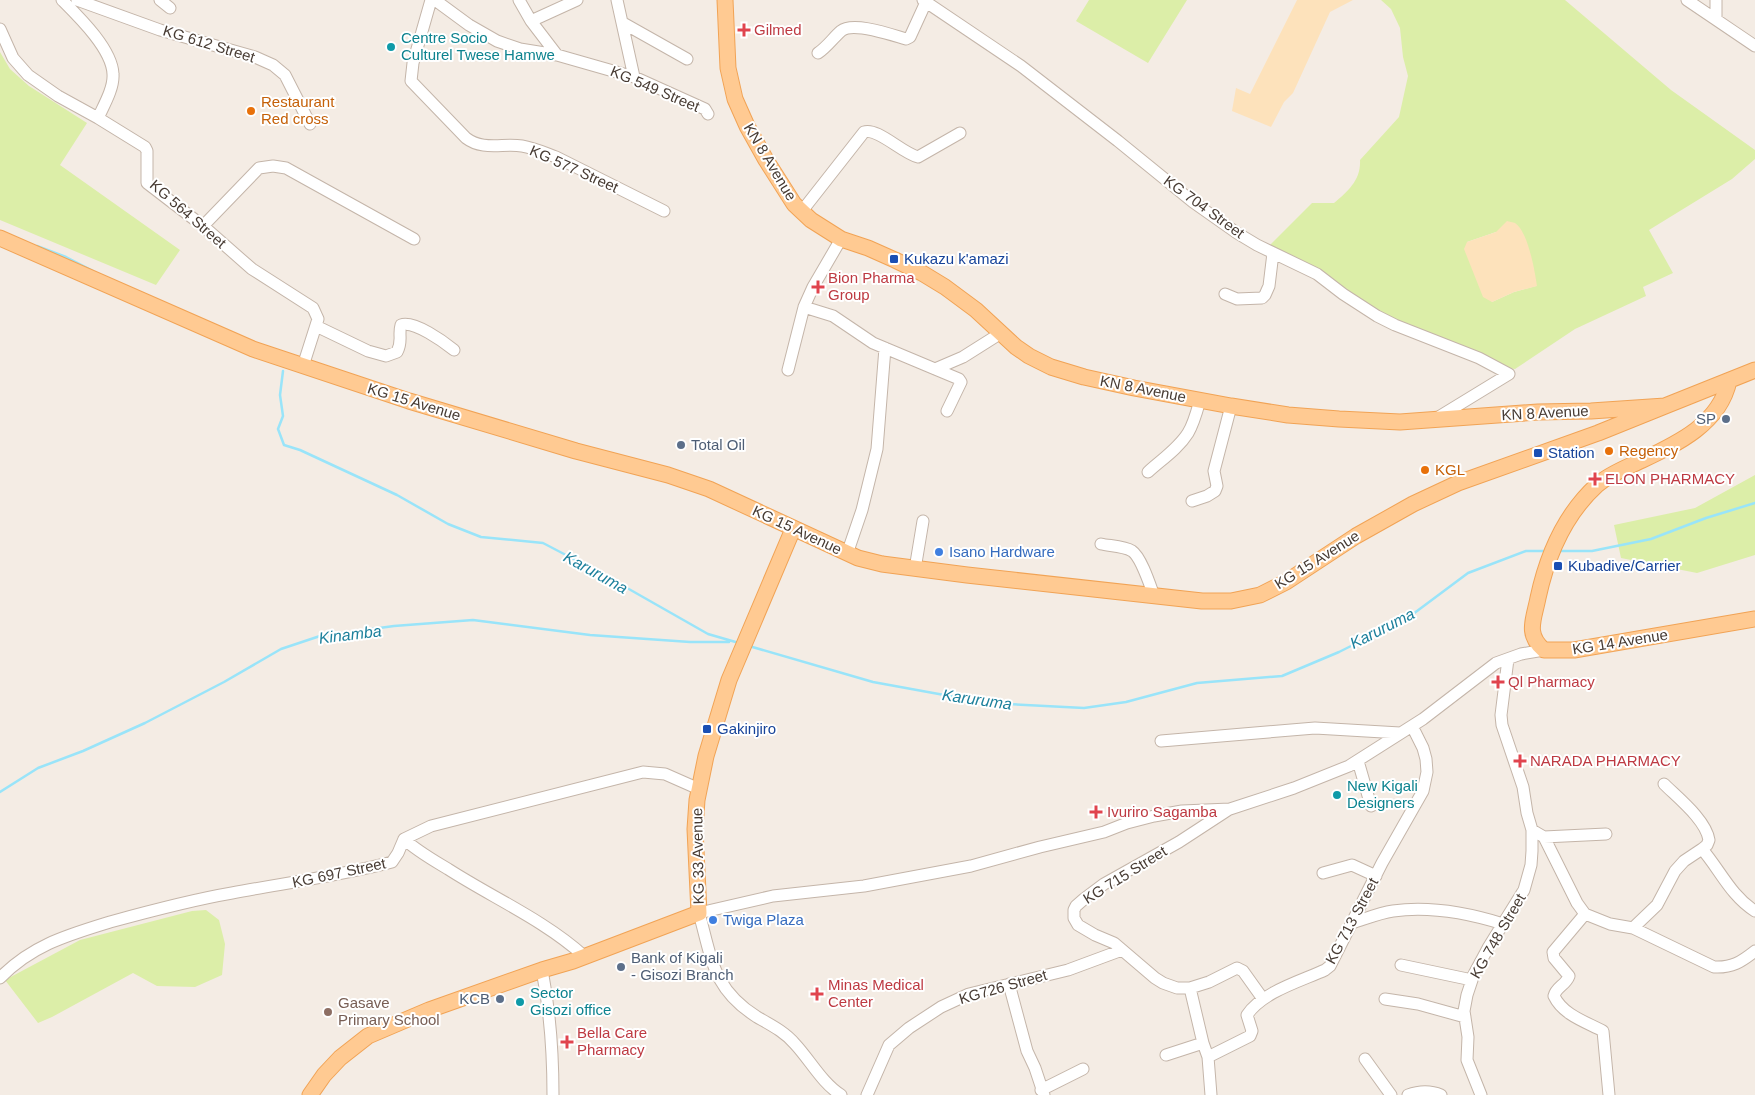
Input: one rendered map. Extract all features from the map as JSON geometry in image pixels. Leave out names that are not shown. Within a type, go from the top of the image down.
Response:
[{"type":"main road","name":"KN 8 Avenue","points":[[725,0],[728,68],[735,99],[747,126],[766,160],[785,191],[802,211],[811,220],[841,240],[868,248],[922,273],[976,310],[1001,334],[1029,356],[1051,367],[1084,377],[1134,388],[1288,415],[1400,422],[1538,412],[1592,411],[1665,406],[1755,370]]},
{"type":"main road","name":"KG 15 Avenue","points":[[0,238],[253,349],[418,404],[569,449],[668,475],[709,489],[858,558],[882,564],[1202,601],[1231,601],[1260,595],[1286,582],[1356,536],[1412,504],[1458,483],[1617,426],[1665,406]]},
{"type":"main road","points":[[1544,650],[1534,639],[1532,632],[1533,618],[1557,539],[1568,518],[1603,480],[1698,429],[1719,406],[1724,398],[1729,381]]},
{"type":"main road","points":[[1616,408],[1617,426]]},
{"type":"main road","points":[[1600,431],[1616,408]]},
{"type":"main road","points":[[1592,411],[1600,431]]},
{"type":"main road","name":"KG 33 Avenue","points":[[310,1095],[324,1075],[340,1058],[368,1036],[429,1010],[584,956],[699,913],[695,829],[699,789],[710,740],[729,680],[793,529]]},
{"type":"main road","name":"KG 14 Avenue","points":[[1544,650],[1574,650],[1755,619]]},
{"type":"street","points":[[62,0],[97,39],[110,61],[114,73],[98,118]]},
{"type":"street","name":"KG 612 Street","points":[[78,0],[160,30],[255,57],[273,65],[285,74],[310,124]]},
{"type":"street","points":[[160,0],[170,8]]},
{"type":"street","name":"KG 577 Street","points":[[431,0],[413,63],[411,81],[466,138],[480,146],[522,146],[556,157],[664,211]]},
{"type":"street","name":"KG 549 Street","points":[[436,0],[469,25],[497,41],[520,49],[557,56],[634,77],[705,109],[708,114]]},
{"type":"street","points":[[519,0],[531,21],[557,56]]},
{"type":"street","points":[[531,21],[578,0]]},
{"type":"street","points":[[618,0],[634,77]]},
{"type":"street","points":[[1687,0],[1755,46]]},
{"type":"street","points":[[1716,0],[1716,18]]},
{"type":"street","points":[[818,53],[841,31],[848,28],[876,30],[906,39],[910,37],[925,1]]},
{"type":"street","name":"KG 704 Street","points":[[925,1],[1021,66],[1118,140],[1193,202],[1230,228],[1274,253],[1317,274],[1377,316],[1479,358],[1509,374],[1436,419]]},
{"type":"street","points":[[623,23],[687,60]]},
{"type":"street","name":"KG 564 Street","points":[[0,28],[14,58],[28,75],[58,96],[145,147],[147,151],[147,182],[203,226],[252,269],[313,308],[318,319],[316,326]]},
{"type":"street","points":[[802,211],[864,132],[868,130],[874,131],[894,146],[912,156],[918,157],[960,133]]},
{"type":"street","points":[[203,226],[259,168],[273,166],[286,168],[414,239]]},
{"type":"street","points":[[788,370],[804,307],[813,287],[841,240]]},
{"type":"street","points":[[1225,294],[1237,299],[1262,298],[1266,295],[1274,253]]},
{"type":"street","points":[[804,307],[833,316],[873,343],[959,379],[961,382],[947,411]]},
{"type":"street","points":[[303,366],[316,326],[368,351],[386,356],[397,352],[401,341],[400,327],[406,324],[435,336],[454,350]]},
{"type":"street","points":[[935,369],[963,357],[1001,334]]},
{"type":"street","points":[[847,554],[862,510],[876,448],[885,348]]},
{"type":"street","points":[[1148,472],[1166,457],[1186,435],[1193,424],[1200,400]]},
{"type":"street","points":[[1192,501],[1215,492],[1217,486],[1214,471],[1231,406]]},
{"type":"street","points":[[916,568],[922,521]]},
{"type":"street","points":[[1101,544],[1129,550],[1134,553],[1138,558],[1154,596]]},
{"type":"street","points":[[1521,654],[1532,632]]},
{"type":"street","points":[[841,1095],[828,1084],[786,1035],[756,1016],[726,990],[714,968],[699,913],[773,896],[864,886],[971,866],[1040,847],[1079,839],[1154,816],[1182,811],[1230,809],[1294,788],[1349,766],[1424,719],[1483,671],[1496,663],[1521,654],[1544,650]]},
{"type":"street","name":"KG 748 Street","points":[[1481,1095],[1467,1060],[1468,1037],[1464,1017],[1467,995],[1472,980],[1488,948],[1524,890],[1531,865],[1532,830],[1518,770],[1502,725],[1501,715],[1508,659]]},
{"type":"street","name":"KG 713 Street","points":[[1208,1057],[1250,1036],[1252,1031],[1247,1015],[1263,999],[1329,968],[1376,876],[1423,792],[1426,781],[1426,759],[1423,748],[1412,726]]},
{"type":"street","points":[[1161,741],[1315,728],[1400,733]]},
{"type":"street","points":[[1358,761],[1371,806]]},
{"type":"street","points":[[584,956],[570,943],[533,918],[480,889],[414,848],[404,838],[432,826],[643,772],[665,774],[699,789]]},
{"type":"street","points":[[1633,928],[1657,905],[1675,871],[1684,861],[1707,845],[1709,840],[1700,820],[1664,784]]},
{"type":"street","name":"KG 715 Street","points":[[1230,809],[1179,842],[1104,884],[1076,906],[1074,918],[1078,924],[1095,935],[1114,943],[1163,983],[1177,988],[1190,988],[1209,982],[1237,968],[1244,971],[1263,999]]},
{"type":"street","points":[[1532,830],[1544,837],[1606,834]]},
{"type":"street","points":[[1544,837],[1577,903],[1585,914],[1610,924],[1633,928],[1714,967],[1735,965],[1755,952]]},
{"type":"street","name":"KG 697 Street","points":[[0,978],[36,949],[66,936],[142,913],[231,893],[360,871],[392,862],[404,838]]},
{"type":"street","points":[[1702,849],[1724,881],[1745,904],[1755,911]]},
{"type":"street","points":[[1323,873],[1352,865],[1376,876]]},
{"type":"street","points":[[1352,923],[1388,912],[1414,909],[1467,915],[1503,924]]},
{"type":"street","points":[[1585,914],[1553,952],[1554,958],[1569,976],[1568,980],[1555,992],[1554,996],[1563,1008],[1580,1021],[1603,1031],[1609,1095]]},
{"type":"street","name":"KG726 Street","points":[[867,1095],[876,1078],[884,1052],[889,1045],[902,1033],[941,1007],[987,989],[1068,970],[1122,950]]},
{"type":"street","points":[[1401,964],[1472,980]]},
{"type":"street","points":[[542,970],[552,1038],[553,1095]]},
{"type":"street","points":[[1009,984],[1027,1051],[1035,1068],[1042,1092],[1083,1069]]},
{"type":"street","points":[[1190,988],[1208,1057],[1210,1094]]},
{"type":"street","points":[[1385,999],[1418,1004],[1464,1017]]},
{"type":"street","points":[[1166,1055],[1203,1043]]},
{"type":"street","points":[[1365,1059],[1391,1095]]},
{"type":"street","points":[[1408,1095],[1422,1091],[1441,1095]]},
{"type":"green space","points":[[1089,0],[1187,0],[1148,63],[1076,21]]},
{"type":"green space","points":[[1381,0],[1565,0],[1671,90],[1755,150],[1755,159],[1732,179],[1649,230],[1673,273],[1643,287],[1646,296],[1575,329],[1515,369],[1398,328],[1267,248],[1312,203],[1334,203],[1344,194],[1356,179],[1360,160],[1399,117],[1408,76],[1403,57],[1400,28],[1391,9]],"holes":[[[1496,232],[1536,286],[1514,292],[1492,302],[1467,242]]]},
{"type":"green space","points":[[0,52],[10,69],[29,86],[87,123],[60,165],[180,250],[156,285],[0,220]]},
{"type":"green space","points":[[1755,475],[1755,555],[1697,573],[1621,558],[1614,525],[1695,508]]},
{"type":"green space","points":[[206,910],[219,920],[225,944],[222,975],[195,987],[157,986],[133,973],[38,1023],[5,980],[80,940],[192,911]]},
{"type":"sand","points":[[1297,0],[1353,0],[1330,12],[1293,93],[1284,102],[1271,127],[1232,111],[1236,88],[1250,94]]},
{"type":"sand","points":[[1507,221],[1515,223],[1524,234],[1535,271],[1537,286],[1514,292],[1492,302],[1483,297],[1464,249],[1467,242],[1496,232]]},
{"type":"waterway","points":[[37,246],[66,257],[93,271]]},
{"type":"waterway","name":"Karuruma","points":[[283,371],[280,395],[283,416],[278,429],[284,445],[300,450],[397,495],[448,524],[481,537],[543,543],[606,576],[708,634],[739,643]]},
{"type":"waterway","name":"Karuruma","points":[[1559,551],[1592,551],[1651,539],[1706,518],[1755,503]]},
{"type":"waterway","name":"Karuruma","points":[[749,646],[873,682],[988,703],[1084,708],[1126,702],[1197,683],[1282,676],[1339,652],[1409,617],[1468,573],[1526,551],[1546,551]]},
{"type":"waterway","name":"Kinamba","points":[[0,792],[38,768],[83,751],[145,723],[224,682],[281,649],[320,636],[394,626],[473,620],[590,635],[690,642],[729,642]]},
{"type":"place","name":"Gilmed","points":[[744,30]]},
{"type":"place","name":"Centre Socio Culturel Twese Hamwe","points":[[391,47]]},
{"type":"place","name":"Restaurant Red cross","points":[[251,111]]},
{"type":"place","name":"Kukazu k'amazi","points":[[894,259]]},
{"type":"place","name":"Bion Pharma Group","points":[[818,287]]},
{"type":"place","name":"SP","points":[[1726,419]]},
{"type":"place","name":"Total Oil","points":[[681,445]]},
{"type":"place","name":"Regency","points":[[1609,451]]},
{"type":"place","name":"Station","points":[[1538,453]]},
{"type":"place","name":"KGL","points":[[1425,470]]},
{"type":"place","name":"ELON PHARMACY","points":[[1595,479]]},
{"type":"place","name":"Isano Hardware","points":[[939,552]]},
{"type":"place","name":"Kubadive/Carrier","points":[[1558,566]]},
{"type":"place","name":"Ql Pharmacy","points":[[1498,682]]},
{"type":"place","name":"Gakinjiro","points":[[707,729]]},
{"type":"place","name":"NARADA PHARMACY","points":[[1520,761]]},
{"type":"place","name":"New Kigali Designers","points":[[1337,795]]},
{"type":"place","name":"Ivuriro Sagamba","points":[[1096,812]]},
{"type":"place","name":"Twiga Plaza","points":[[713,920]]},
{"type":"place","name":"Bank of Kigali - Gisozi Branch","points":[[621,967]]},
{"type":"place","name":"Minas Medical Center","points":[[817,994]]},
{"type":"place","name":"KCB","points":[[500,999]]},
{"type":"place","name":"Sector Gisozi office","points":[[520,1002]]},
{"type":"place","name":"Gasave Primary School","points":[[328,1012]]},
{"type":"place","name":"Bella Care Pharmacy","points":[[567,1042]]}]
